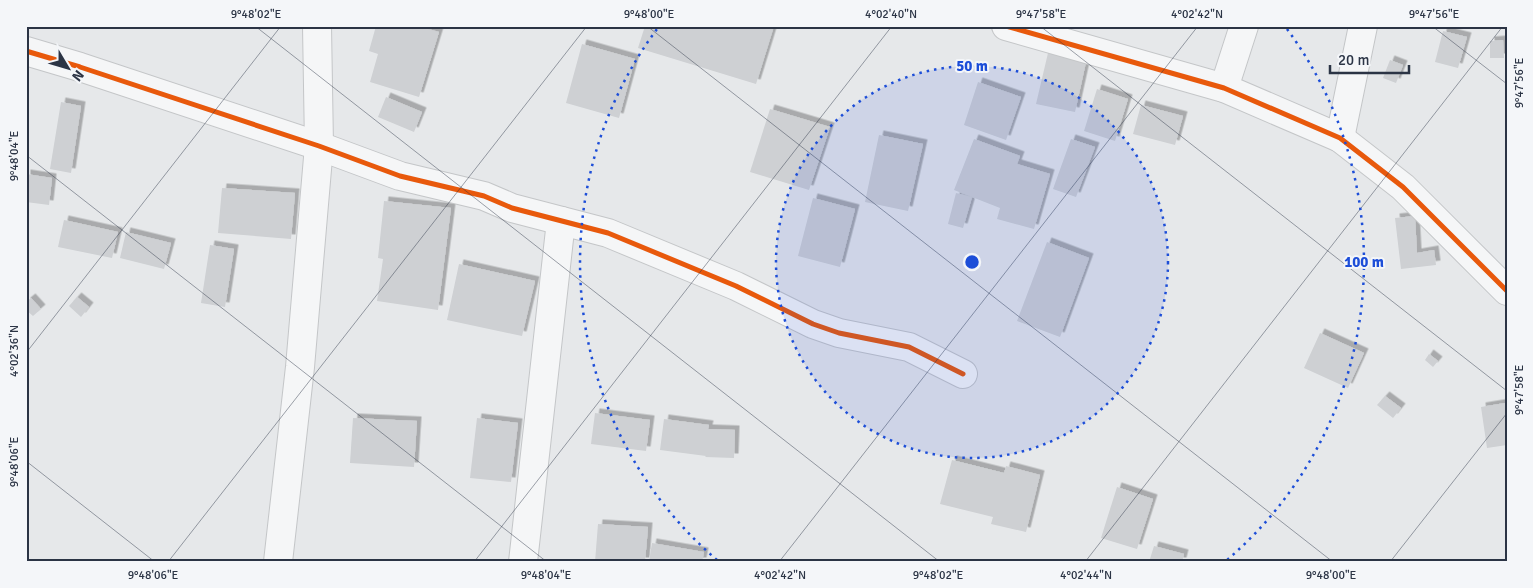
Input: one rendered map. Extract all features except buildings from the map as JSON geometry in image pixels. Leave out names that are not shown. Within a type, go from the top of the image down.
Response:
[{"type":"street","points":[[278,562],[300,367],[319,146],[317,26]]},
{"type":"street","points":[[1006,26],[1224,88],[1340,138],[1403,188],[1507,291]]},
{"type":"street","points":[[1224,88],[1244,26]]},
{"type":"street","points":[[1340,138],[1362,26]]},
{"type":"street","points":[[26,51],[319,146],[400,176],[484,196],[512,208],[608,233],[736,286],[812,324],[839,333],[909,347],[963,374]]},
{"type":"street","points":[[524,562],[561,221]]},
{"type":"cycle path","points":[[1006,26],[1224,88],[1340,138],[1403,187],[1507,291]]},
{"type":"cycle path","points":[[26,51],[319,146],[400,176],[484,196],[512,208],[608,233],[736,286],[813,324],[839,333],[909,347],[963,374]]}]
